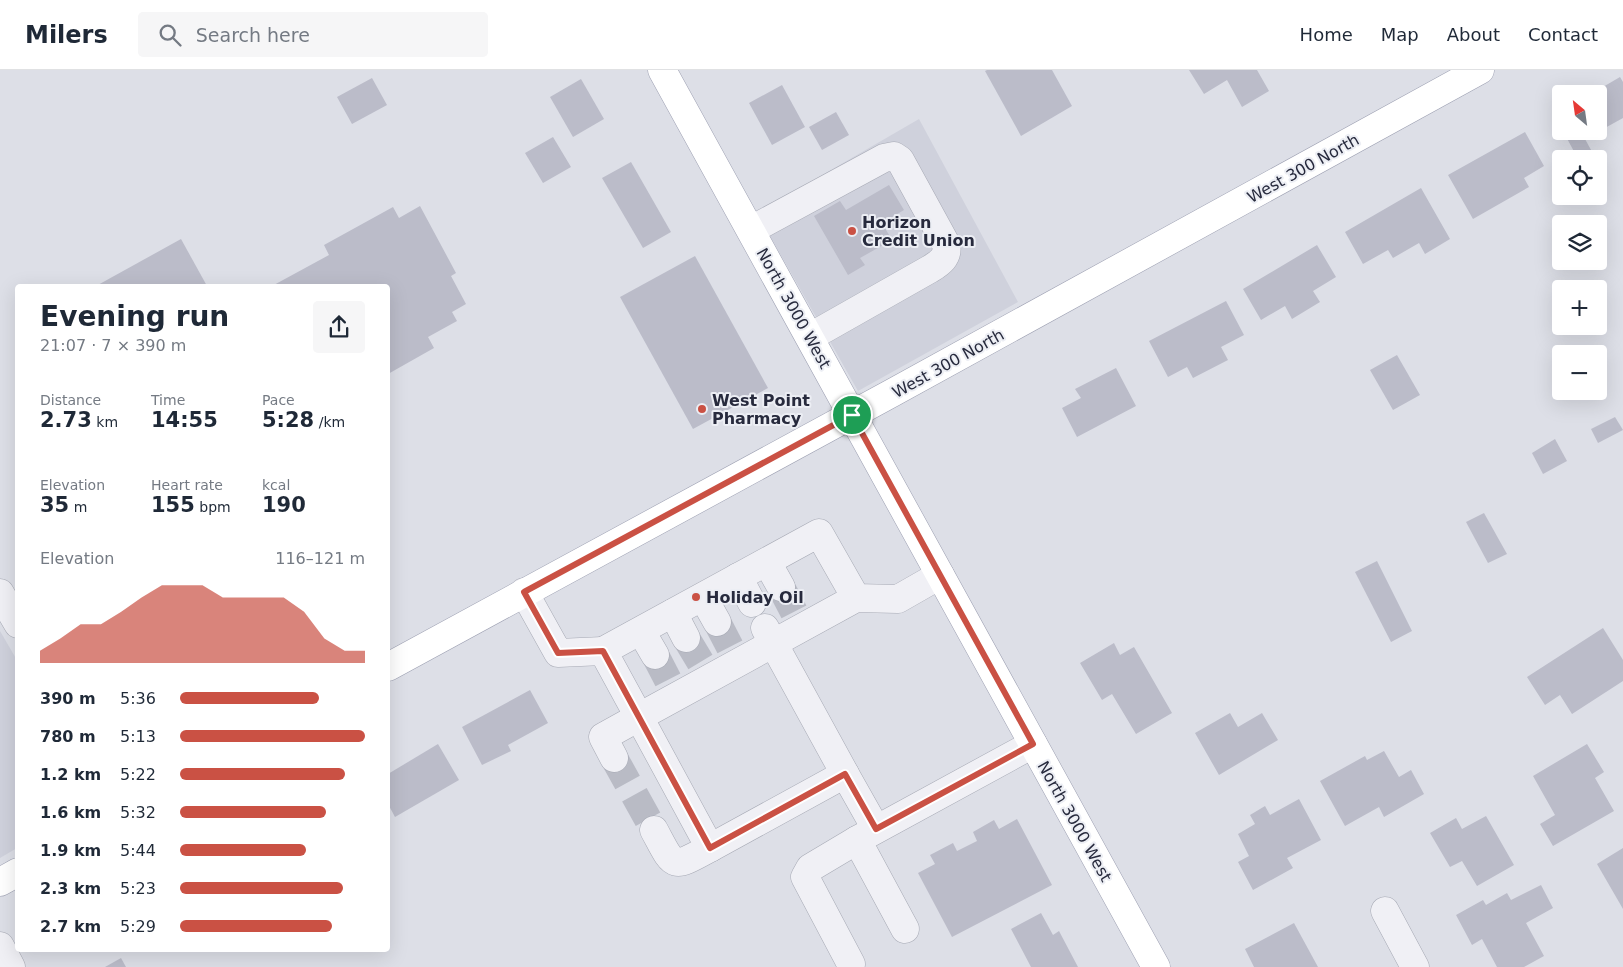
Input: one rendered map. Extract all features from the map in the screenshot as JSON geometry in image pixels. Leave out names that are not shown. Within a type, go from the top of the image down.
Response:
[{"type":"main road","name":"North 3000 West","points":[[662,70],[1156,967]]},
{"type":"main road","name":"West 300 North","points":[[390,666],[1480,70]]},
{"type":"main road","points":[[0,882],[15,874]]},
{"type":"street","points":[[751,230],[884,158],[894,156],[900,160],[948,251],[941,262],[810,336]]},
{"type":"street","points":[[524,592],[558,653],[603,651],[819,533],[856,598]]},
{"type":"street","points":[[767,562],[781,587]]},
{"type":"street","points":[[609,748],[639,717],[673,688],[799,620],[856,598],[898,599],[940,575]]},
{"type":"street","points":[[738,577],[752,603]]},
{"type":"street","points":[[0,593],[15,619]]},
{"type":"street","points":[[703,596],[717,622]]},
{"type":"street","points":[[673,613],[686,638]]},
{"type":"street","points":[[641,630],[654,655]]},
{"type":"street","points":[[770,636],[845,774],[866,835],[905,929]]},
{"type":"street","points":[[603,651],[710,848]]},
{"type":"street","points":[[851,964],[805,877],[810,868],[866,835],[1033,744]]},
{"type":"street","points":[[654,830],[669,857],[675,863],[683,863],[845,774]]},
{"type":"street","points":[[1385,911],[1415,967]]},
{"type":"street","points":[[0,946],[11,967]]},
{"type":"shaded area","points":[[919,119],[1018,302],[858,391],[757,213]]},
{"type":"shaded area","points":[[0,631],[15,657],[15,849],[0,858]]},
{"type":"building","points":[[1052,70],[1072,106],[1021,136],[985,71]]},
{"type":"building","points":[[1189,70],[1257,70],[1269,91],[1242,107],[1227,80],[1204,94]]},
{"type":"building","points":[[1620,77],[1623,82],[1623,118],[1608,126],[1608,85],[1606,85]]},
{"type":"building","points":[[372,78],[387,105],[352,124],[337,97]]},
{"type":"building","points":[[581,79],[604,119],[573,137],[550,97]]},
{"type":"building","points":[[782,85],[805,127],[772,145],[749,103]]},
{"type":"building","points":[[836,112],[849,135],[822,150],[809,127]]},
{"type":"building","points":[[1525,132],[1544,166],[1524,178],[1529,187],[1473,219],[1448,175]]},
{"type":"building","points":[[553,137],[571,167],[543,183],[525,153]]},
{"type":"building","points":[[1568,140],[1586,140],[1591,150],[1573,150]]},
{"type":"building","points":[[631,162],[671,232],[643,248],[602,178]]},
{"type":"building","points":[[889,185],[904,210],[882,223],[892,240],[860,258],[865,265],[848,275],[814,216],[840,201],[846,210]]},
{"type":"building","points":[[1421,188],[1450,239],[1425,254],[1419,243],[1393,258],[1388,250],[1363,264],[1345,232]]},
{"type":"building","points":[[420,206],[456,273],[451,276],[466,304],[452,312],[457,321],[428,337],[434,348],[390,373],[390,284],[276,284],[329,255],[324,245],[393,207],[399,218]]},
{"type":"building","points":[[181,239],[206,284],[100,284]]},
{"type":"building","points":[[1317,245],[1336,277],[1313,291],[1320,302],[1292,319],[1285,306],[1261,320],[1243,289]]},
{"type":"building","points":[[695,256],[768,388],[693,429],[620,297]]},
{"type":"building","points":[[1226,301],[1244,335],[1221,347],[1228,360],[1193,378],[1187,367],[1168,377],[1149,341]]},
{"type":"building","points":[[1397,355],[1420,395],[1393,410],[1370,370]]},
{"type":"building","points":[[1116,368],[1136,406],[1077,437],[1062,408],[1081,398],[1075,389]]},
{"type":"building","points":[[1615,417],[1623,430],[1598,443],[1591,429]]},
{"type":"building","points":[[1555,439],[1567,461],[1543,474],[1532,453]]},
{"type":"building","points":[[1484,513],[1507,554],[1488,563],[1466,522]]},
{"type":"building","points":[[1377,561],[1412,631],[1391,642],[1355,572]]},
{"type":"building","points":[[1603,628],[1623,660],[1623,681],[1572,714],[1560,695],[1545,705],[1527,677]]},
{"type":"building","points":[[1114,643],[1120,655],[1134,647],[1172,713],[1136,734],[1112,694],[1102,700],[1080,663]]},
{"type":"building","points":[[530,690],[548,723],[508,745],[511,751],[482,765],[462,727]]},
{"type":"building","points":[[1230,713],[1238,727],[1262,713],[1278,740],[1219,775],[1195,733]]},
{"type":"building","points":[[438,744],[459,780],[395,817],[390,808],[390,773]]},
{"type":"building","points":[[1587,744],[1604,772],[1595,778],[1614,811],[1553,846],[1540,824],[1555,815],[1533,776]]},
{"type":"building","points":[[1384,751],[1399,777],[1411,770],[1424,794],[1384,817],[1379,807],[1345,826],[1320,781],[1365,756],[1367,760]]},
{"type":"building","points":[[1299,799],[1321,840],[1287,858],[1293,868],[1253,890],[1238,862],[1249,856],[1238,834],[1255,824],[1250,815],[1265,806],[1270,815]]},
{"type":"building","points":[[1486,816],[1514,865],[1477,886],[1462,861],[1450,867],[1430,833],[1456,818],[1462,829]]},
{"type":"building","points":[[1017,819],[1052,885],[952,937],[918,873],[935,864],[930,855],[953,843],[957,851],[977,841],[973,832],[994,820],[999,829]]},
{"type":"building","points":[[1623,848],[1623,909],[1597,864]]},
{"type":"building","points":[[1541,885],[1553,908],[1526,923],[1544,956],[1524,967],[1497,967],[1482,939],[1472,945],[1456,915],[1483,900],[1486,905],[1507,893],[1511,900]]},
{"type":"building","points":[[1041,913],[1053,935],[1059,931],[1078,967],[1031,967],[1011,929]]},
{"type":"building","points":[[1294,923],[1318,967],[1254,967],[1245,949]]},
{"type":"building","points":[[121,958],[126,967],[105,967]]},
{"type":"tunnel","points":[[781,587],[794,612]]},
{"type":"tunnel","points":[[717,622],[730,647]]},
{"type":"tunnel","points":[[686,638],[701,663]]},
{"type":"tunnel","points":[[655,655],[668,680]]},
{"type":"tunnel","points":[[614,758],[654,830]]},
{"type":"place","name":"Horizon Credit Union","points":[[852,231]]},
{"type":"place","name":"West Point Pharmacy","points":[[702,409]]},
{"type":"place","name":"Holiday Oil","points":[[696,597]]},
{"type":"route","points":[[852,415],[1033,744],[876,829],[845,774],[710,848],[603,651],[558,653],[524,592],[852,415]]}]
